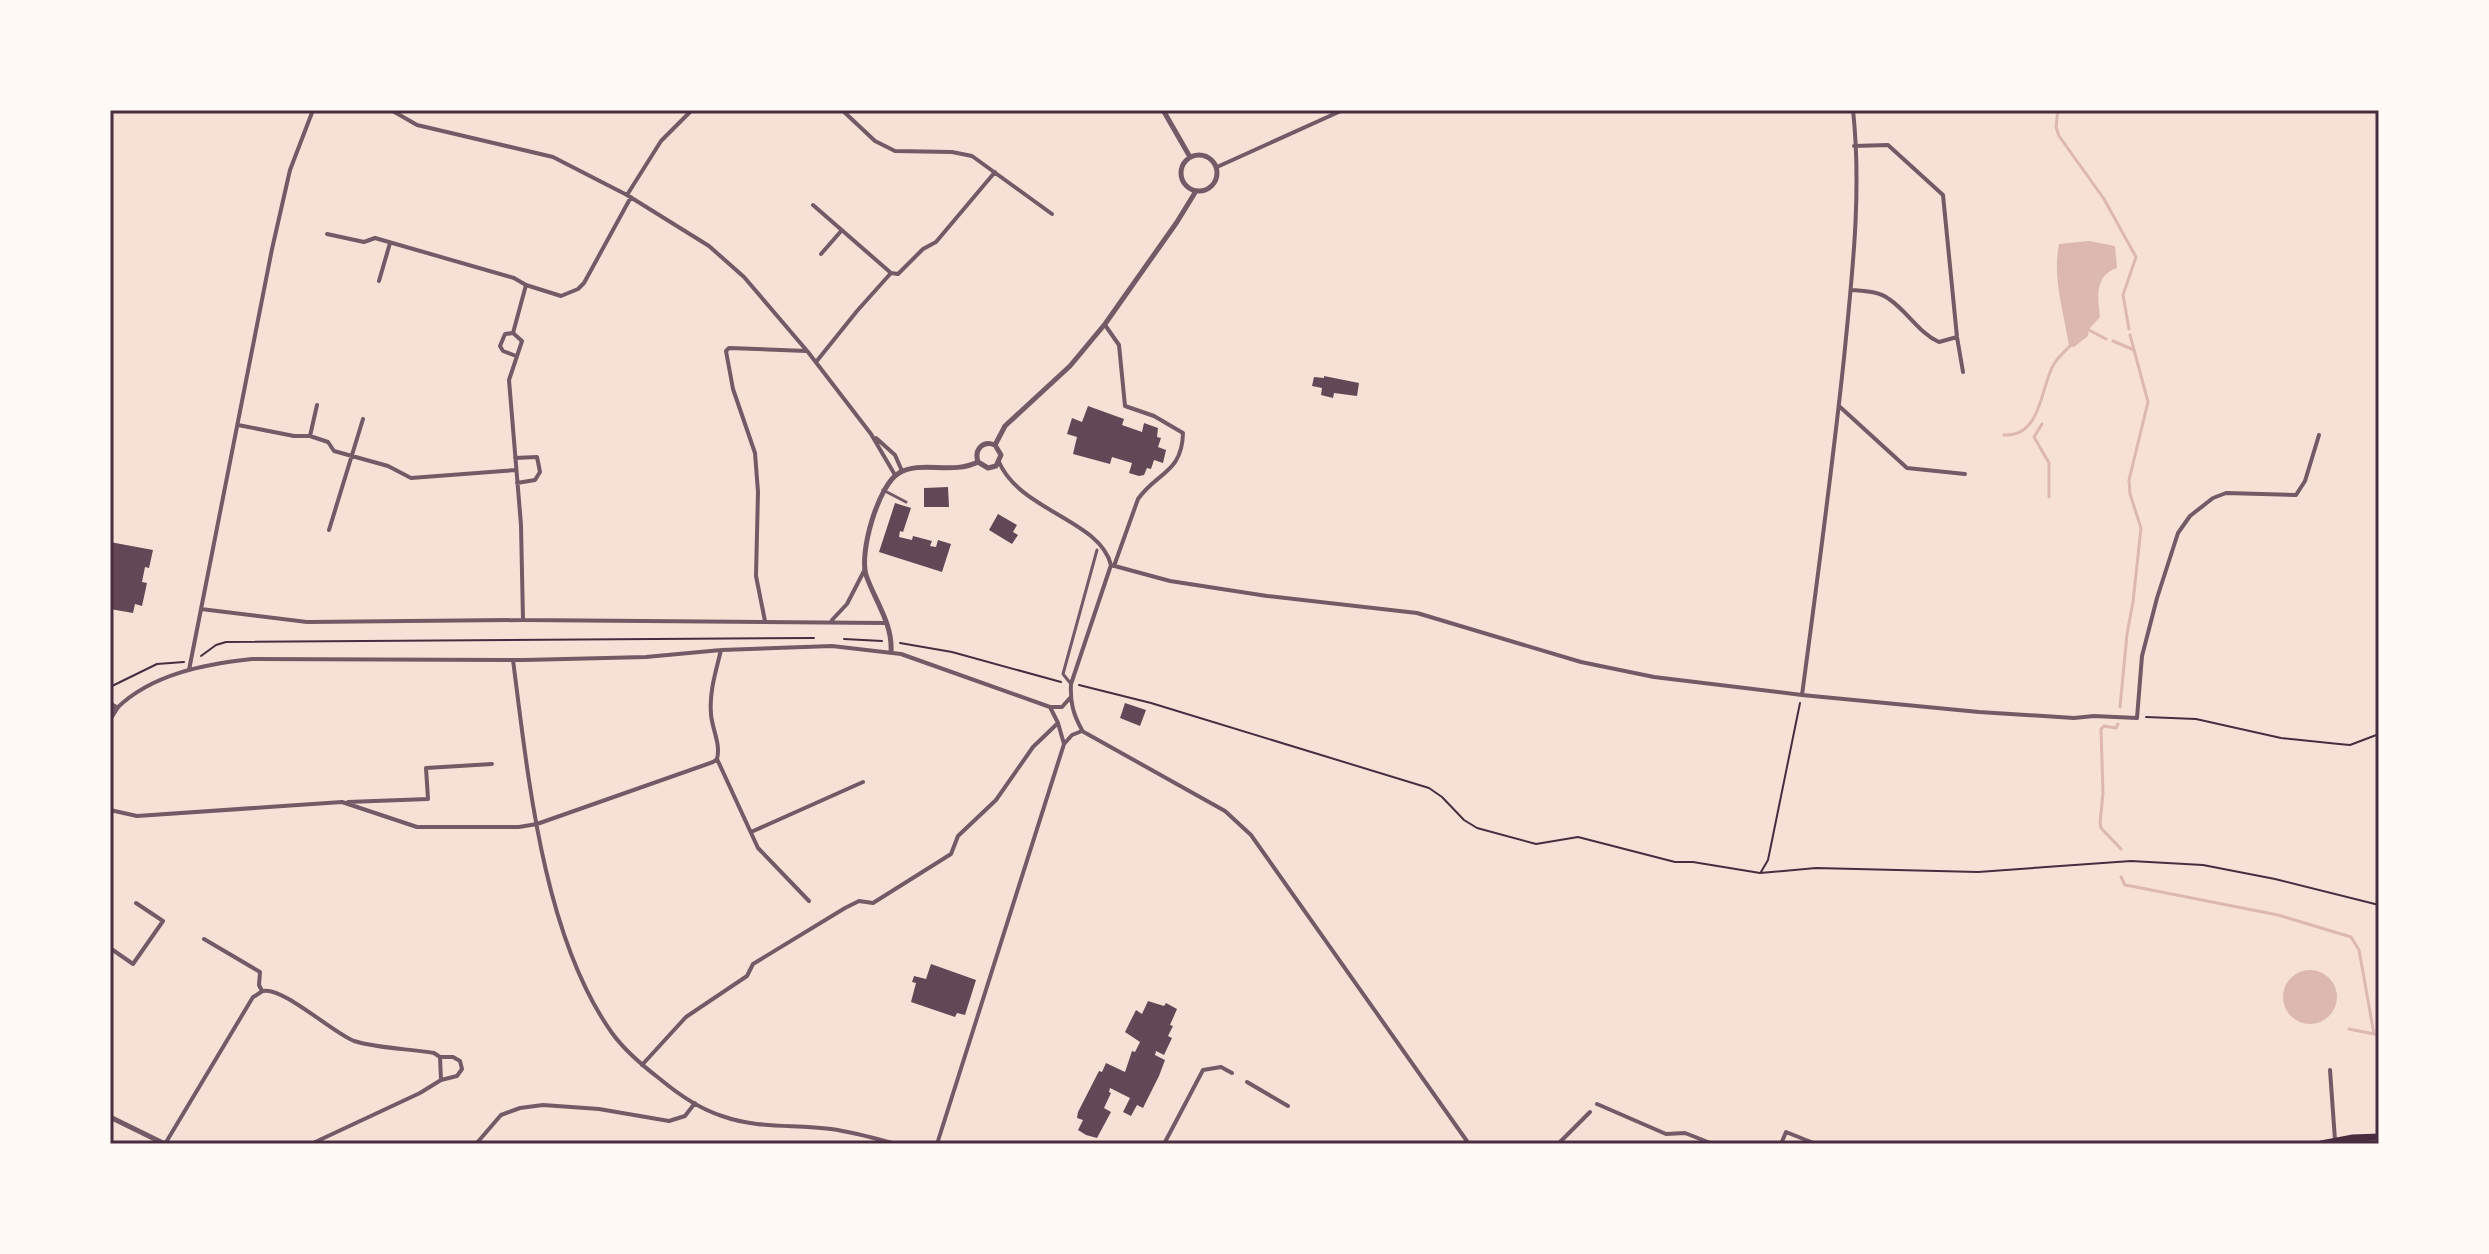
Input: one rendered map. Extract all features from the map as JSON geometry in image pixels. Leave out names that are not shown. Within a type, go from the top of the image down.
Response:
[{"type":"main road","points":[[2321,1144],[2379,1137]]},
{"type":"street","points":[[391,110],[417,125],[553,157],[629,196],[709,246],[744,277],[808,352],[871,434],[895,475]]},
{"type":"street","points":[[327,234],[364,242],[375,238],[514,278],[557,296],[582,287],[661,141],[692,110]]},
{"type":"street","points":[[842,110],[875,141],[895,151],[972,156],[1052,214]]},
{"type":"street","points":[[1163,110],[1190,157]]},
{"type":"street","points":[[1217,167],[1343,110]]},
{"type":"street","points":[[1802,695],[1851,290],[1858,188],[1853,110]]},
{"type":"street","points":[[189,670],[259,307],[287,183],[311,111]]},
{"type":"street","points":[[1854,146],[1888,145],[1943,195],[1963,372]]},
{"type":"street","points":[[1206,156],[1217,167],[1217,178],[1211,188],[1196,191],[1185,185],[1182,167],[1190,157],[1206,156]]},
{"type":"street","points":[[816,362],[891,273],[903,272],[923,249],[936,242],[995,172]]},
{"type":"street","points":[[995,445],[1005,426],[1070,366],[1105,324],[1196,191]]},
{"type":"street","points":[[813,205],[891,273]]},
{"type":"street","points":[[821,254],[842,230]]},
{"type":"street","points":[[379,281],[390,243]]},
{"type":"street","points":[[513,333],[526,285]]},
{"type":"street","points":[[1851,290],[1875,292],[1889,299],[1929,338],[1939,342],[1957,337]]},
{"type":"street","points":[[1105,324],[1119,345],[1125,406],[1154,416],[1183,433],[1174,466],[1144,490],[1138,499],[1112,566],[1071,684],[1074,715],[1082,731],[1225,811],[1251,835],[1469,1144]]},
{"type":"street","points":[[517,356],[503,351],[500,346],[505,334],[513,333],[522,341],[517,356],[509,380],[521,525],[523,620]]},
{"type":"street","points":[[765,621],[756,576],[758,492],[755,453],[733,389],[726,351],[729,348],[808,352]]},
{"type":"street","points":[[310,436],[317,405]]},
{"type":"street","points":[[1839,406],[1907,468],[1965,474]]},
{"type":"street","points":[[329,530],[363,419]]},
{"type":"street","points":[[238,425],[294,436],[310,436],[328,442],[334,451],[388,466],[416,478],[516,470]]},
{"type":"street","points":[[871,434],[895,455],[902,471]]},
{"type":"street","points":[[999,462],[988,468],[978,462],[976,454],[980,446],[987,443],[995,445],[1000,451],[999,462],[1014,485],[1051,513],[1088,533],[1104,550],[1112,566],[1184,584],[1417,613],[1581,662],[1654,677],[1802,695],[2015,715],[2137,718],[2142,656],[2178,533],[2198,507],[2226,493],[2296,495],[2305,481],[2319,435]]},
{"type":"street","points":[[515,458],[537,457],[540,472],[535,480],[517,483]]},
{"type":"street","points":[[830,622],[847,604],[865,569],[871,529],[883,490],[895,475],[911,468],[957,469],[978,462]]},
{"type":"street","points":[[883,490],[906,502]]},
{"type":"street","points":[[1071,684],[1063,674],[1097,550]]},
{"type":"street","points":[[865,569],[886,623],[891,652]]},
{"type":"street","points":[[201,609],[307,622],[886,623]]},
{"type":"street","points":[[110,719],[136,691],[189,670],[252,659],[513,660],[646,657],[721,650],[832,646],[891,652],[1050,707],[1062,707],[1070,698]]},
{"type":"street","points":[[721,650],[711,692],[711,716],[719,751],[717,759],[765,858],[809,901]]},
{"type":"street","points":[[513,660],[537,824],[558,915],[590,996],[614,1035],[642,1065],[677,1093],[720,1116],[755,1125],[830,1129],[896,1144]]},
{"type":"street","points":[[110,704],[117,708]]},
{"type":"street","points":[[1050,707],[1064,744]]},
{"type":"street","points":[[642,1065],[686,1017],[747,976],[753,964],[845,908],[859,901],[873,903],[951,854],[958,836],[996,800],[1033,747],[1058,723]]},
{"type":"street","points":[[937,1144],[1064,744],[1072,735],[1082,731]]},
{"type":"street","points":[[342,802],[417,827],[537,824],[717,759]]},
{"type":"street","points":[[110,810],[137,816],[428,799],[426,768],[492,764]]},
{"type":"street","points":[[751,832],[863,782]]},
{"type":"street","points":[[136,903],[163,921]]},
{"type":"street","points":[[110,948],[133,964],[168,913]]},
{"type":"street","points":[[204,939],[260,972],[262,991]]},
{"type":"street","points":[[110,1117],[165,1144],[253,997],[262,991],[272,991],[305,1008],[317,1019],[355,1041],[427,1052],[460,1061],[462,1069],[457,1076],[441,1080],[311,1144]]},
{"type":"street","points":[[440,1057],[441,1080]]},
{"type":"street","points":[[1164,1144],[1203,1070],[1221,1067],[1232,1073]]},
{"type":"street","points":[[2330,1070],[2335,1140]]},
{"type":"street","points":[[1247,1082],[1288,1106]]},
{"type":"street","points":[[476,1144],[501,1115],[520,1108],[543,1105],[599,1109],[669,1121],[685,1116],[695,1103]]},
{"type":"street","points":[[1597,1104],[1666,1134],[1685,1133],[1713,1144]]},
{"type":"street","points":[[1558,1144],[1590,1112]]},
{"type":"street","points":[[1781,1144],[1786,1132],[1816,1144]]},
{"type":"path","points":[[110,687],[157,664],[198,659],[216,645],[226,642],[818,638]]},
{"type":"path","points":[[844,639],[891,642],[952,652],[1043,679],[1140,700],[1429,788],[1477,828],[1536,844],[1578,837],[1675,862],[1760,873],[1816,868],[1978,872],[2131,861],[2203,865],[2379,905]]},
{"type":"path","points":[[1760,873],[1768,860],[1802,695]]},
{"type":"path","points":[[2137,718],[2196,719],[2281,738],[2350,745],[2379,734]]},
{"type":"shaded area","points":[[2089,241],[2115,246],[2117,268],[2104,276],[2101,282],[2098,295],[2100,317],[2089,329],[2088,336],[2074,347],[2069,346],[2057,257],[2059,244]]},
{"type":"shaded area","points":[[2310,970],[2329,978],[2337,997],[2329,1016],[2310,1024],[2291,1016],[2283,997],[2291,978]]},
{"type":"building","points":[[1314,377],[1359,383],[1357,396],[1334,393],[1333,398],[1321,395],[1322,388],[1312,386]]},
{"type":"building","points":[[1088,406],[1124,419],[1122,425],[1142,432],[1144,423],[1158,428],[1157,437],[1161,438],[1158,447],[1166,450],[1163,463],[1154,460],[1151,469],[1147,468],[1144,475],[1139,476],[1129,473],[1132,463],[1112,457],[1110,464],[1073,454],[1077,437],[1067,434],[1072,418],[1082,422]]},
{"type":"building","points":[[948,487],[949,507],[924,507],[924,488]]},
{"type":"building","points":[[895,503],[911,508],[899,537],[912,540],[913,536],[932,541],[930,546],[936,547],[938,540],[951,544],[942,572],[879,552]]},
{"type":"building","points":[[998,514],[1017,525],[1013,532],[1018,535],[1012,544],[989,530]]},
{"type":"building","points":[[110,542],[153,550],[142,582],[147,583],[142,606],[135,604],[133,613],[110,609]]},
{"type":"building","points":[[1125,703],[1146,710],[1140,726],[1120,718]]},
{"type":"building","points":[[931,964],[976,980],[965,1015],[957,1013],[955,1017],[911,1002],[916,983],[912,982],[914,976],[926,979]]},
{"type":"building","points":[[1148,1001],[1164,1006],[1166,1003],[1177,1009],[1168,1036],[1172,1038],[1164,1055],[1156,1051],[1155,1055],[1165,1060],[1159,1076],[1143,1108],[1137,1105],[1131,1116],[1123,1112],[1130,1098],[1110,1088],[1104,1108],[1111,1112],[1097,1138],[1086,1135],[1078,1130],[1083,1120],[1077,1118],[1078,1112],[1106,1063],[1125,1072],[1132,1051],[1135,1052],[1140,1042],[1125,1032],[1136,1010],[1142,1014]]},
{"type":"waterway","points":[[2058,110],[2056,127],[2059,136],[2104,199],[2136,257],[2123,295],[2129,329]]},
{"type":"waterway","points":[[2089,330],[2106,339]]},
{"type":"waterway","points":[[2120,707],[2141,528],[2130,494],[2129,480],[2148,402],[2130,335]]},
{"type":"waterway","points":[[2113,341],[2134,350]]},
{"type":"waterway","points":[[2004,435],[2026,428],[2033,419],[2054,364],[2071,345]]},
{"type":"waterway","points":[[2042,424],[2034,437],[2049,463],[2049,497]]},
{"type":"waterway","points":[[2118,724],[2116,728],[2104,726],[2101,729],[2103,793],[2100,823],[2121,849]]},
{"type":"waterway","points":[[2121,877],[2125,885],[2278,915],[2351,937],[2359,950],[2374,1034]]},
{"type":"waterway","points":[[2349,1029],[2379,1035]]}]
